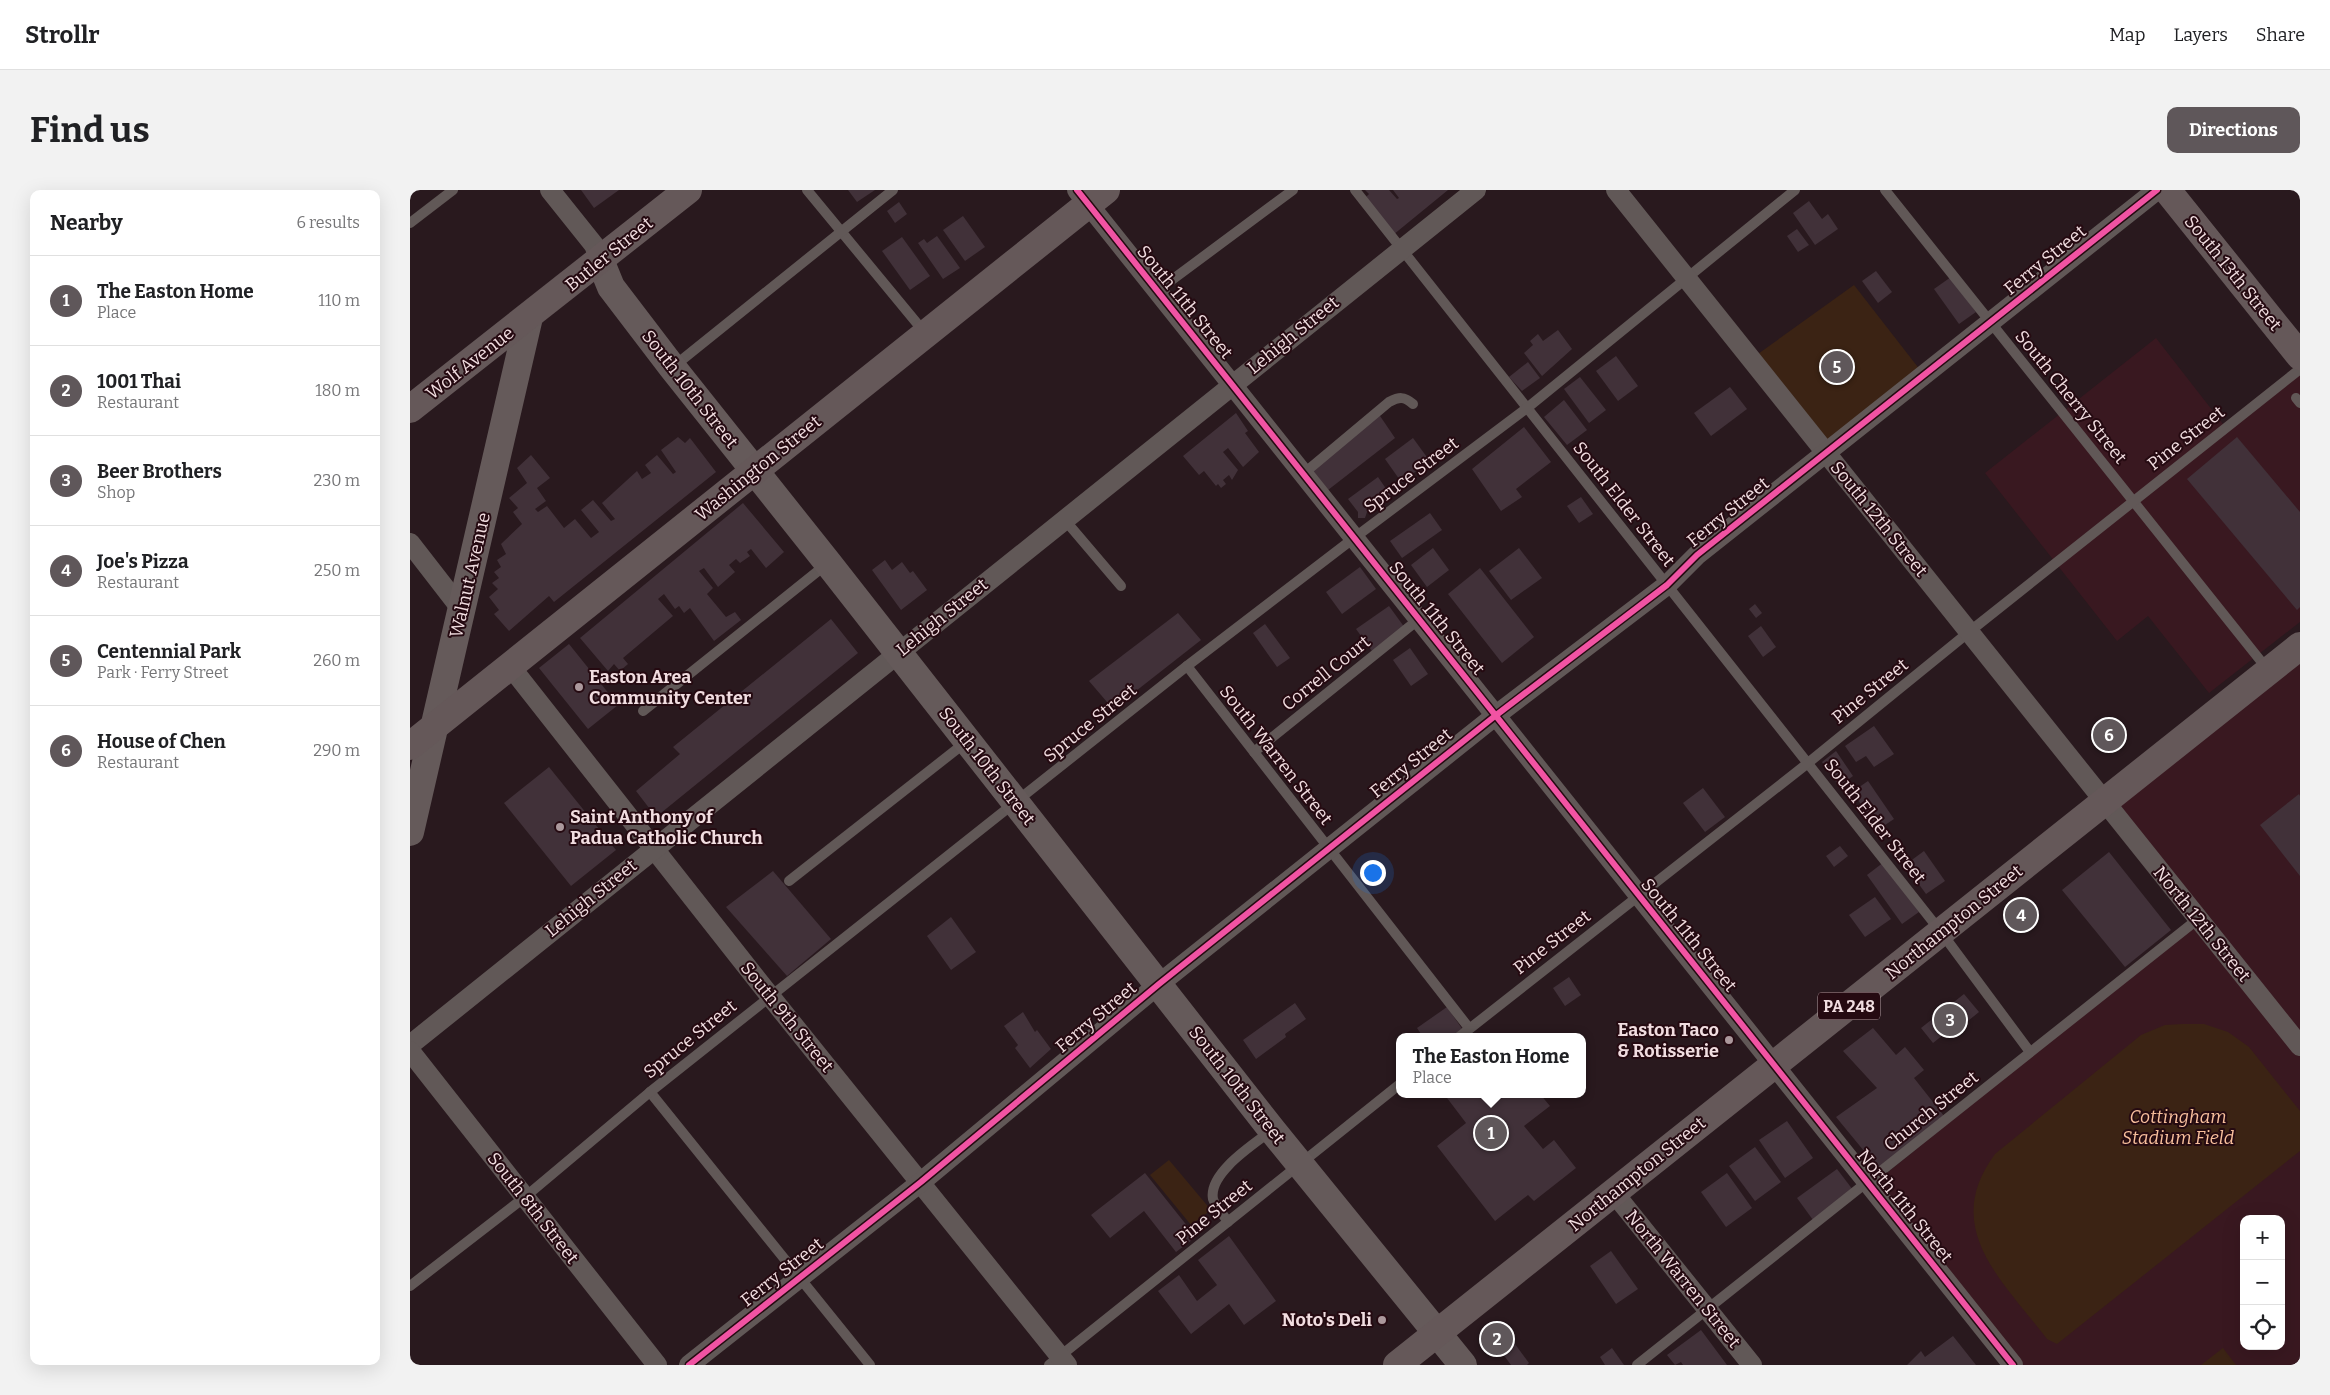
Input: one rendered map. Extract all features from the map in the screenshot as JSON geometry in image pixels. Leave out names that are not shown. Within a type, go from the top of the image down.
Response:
[{"type":"main road","name":"Butler Street","points":[[529,317],[688,190]]},
{"type":"main road","name":"South 13th Street","points":[[2167,190],[2300,356]]},
{"type":"main road","name":"Washington Street","points":[[410,746],[925,334],[1090,195]]},
{"type":"main road","name":"Wolf Avenue","points":[[410,409],[529,317]]},
{"type":"main road","name":"Northampton Street","points":[[1397,1365],[2300,646]]},
{"type":"street","name":"South 10th Street","points":[[550,190],[594,245],[611,287],[672,367],[1272,1130],[1463,1365]]},
{"type":"street","name":"Lehigh Street","points":[[410,1045],[653,848],[1476,190]]},
{"type":"street","name":"South 12th Street","points":[[1616,190],[2104,802]]},
{"type":"street","name":"Ferry Street","points":[[689,1365],[921,1182],[1159,984],[1495,716],[1667,585],[1697,555],[2157,190]]},
{"type":"street","name":"South 11th Street","points":[[1090,195],[1157,291],[1774,1065]]},
{"type":"street","name":"Walnut Avenue","points":[[410,832],[529,317]]},
{"type":"street","points":[[410,543],[462,610]]},
{"type":"street","name":"South 9th Street","points":[[510,666],[770,996],[921,1182],[1059,1362]]},
{"type":"street","name":"North 12th Street","points":[[2104,802],[2300,1046]]},
{"type":"street","name":"South 8th Street","points":[[410,1051],[657,1365]]},
{"type":"street","name":"North 11th Street","points":[[1774,1065],[2013,1365]]},
{"type":"street","name":"North Warren Street","points":[[1614,1192],[1752,1365]]},
{"type":"lane","points":[[410,223],[453,190]]},
{"type":"lane","points":[[807,190],[925,334]]},
{"type":"lane","points":[[672,367],[893,190]]},
{"type":"lane","points":[[1157,291],[1293,190]]},
{"type":"lane","name":"South Elder Street","points":[[1355,190],[1941,932],[2030,1052]]},
{"type":"lane","name":"Spruce Street","points":[[410,1286],[525,1197],[650,1092],[1187,666],[1527,408],[1795,190]]},
{"type":"lane","name":"South Cherry Street","points":[[1885,190],[2269,671]]},
{"type":"lane","name":"Pine Street","points":[[1463,1033],[1808,763],[2133,501],[2300,370]]},
{"type":"lane","points":[[1303,474],[1389,402],[1398,398],[1407,399],[1413,404]]},
{"type":"lane","points":[[1064,519],[1121,586]]},
{"type":"lane","points":[[642,711],[828,563]]},
{"type":"lane","name":"Correll Court","points":[[1254,752],[1419,619]]},
{"type":"lane","name":"South Warren Street","points":[[1187,666],[1469,1028]]},
{"type":"lane","points":[[789,882],[967,742]]},
{"type":"lane","name":"Church Street","points":[[1637,1365],[2198,919]]},
{"type":"lane","name":"Pine Street","points":[[1059,1362],[1299,1164],[1396,1087]]},
{"type":"lane","points":[[650,1092],[870,1365]]},
{"type":"lane","points":[[1228,1222],[1213,1199],[1215,1185],[1224,1168],[1272,1130]]},
{"type":"shaded area","points":[[2156,338],[2223,424],[2300,363],[2300,622],[2209,693],[2148,616],[2117,641],[1985,473]]},
{"type":"shaded area","points":[[2300,660],[2300,1365],[2017,1365],[1872,1185],[2200,920],[2112,811]]},
{"type":"green space","points":[[1854,285],[1924,375],[1826,453],[1751,359]]},
{"type":"green space","name":"Cottingham Stadium Field","points":[[2204,1024],[2228,1032],[2249,1047],[2300,1111],[2300,1151],[2057,1344],[2047,1339],[1997,1274],[1984,1252],[1976,1230],[1974,1206],[1980,1181],[1995,1154],[2141,1035],[2165,1025]]},
{"type":"green space","points":[[1169,1160],[1211,1210],[1191,1225],[1150,1175]]},
{"type":"green space","points":[[2223,1348],[2236,1365],[2201,1365]]},
{"type":"building","points":[[581,190],[619,190],[594,208]]},
{"type":"building","points":[[848,190],[875,190],[857,202]]},
{"type":"building","points":[[1365,190],[1389,190],[1397,199],[1399,198],[1393,190],[1448,190],[1393,235],[1365,198],[1369,194]]},
{"type":"building","points":[[1809,201],[1822,219],[1828,214],[1838,229],[1815,245],[1793,213]]},
{"type":"building","points":[[899,202],[907,214],[895,223],[887,211]]},
{"type":"building","points":[[963,216],[985,247],[965,261],[943,230]]},
{"type":"building","points":[[1797,229],[1809,245],[1798,252],[1787,236]]},
{"type":"building","points":[[937,236],[960,268],[943,279],[918,243],[924,239],[927,243]]},
{"type":"building","points":[[902,237],[930,276],[910,290],[882,251]]},
{"type":"building","points":[[1876,271],[1892,292],[1878,303],[1862,281]]},
{"type":"building","points":[[1951,277],[1976,312],[1959,324],[1934,289]]},
{"type":"building","points":[[1558,330],[1572,349],[1542,376],[1524,353],[1533,345],[1530,341],[1538,334],[1543,341]]},
{"type":"building","points":[[1616,356],[1638,386],[1618,401],[1596,371]]},
{"type":"building","points":[[1528,362],[1540,378],[1522,391],[1509,377]]},
{"type":"building","points":[[1580,377],[1606,410],[1589,423],[1564,389]]},
{"type":"building","points":[[1730,387],[1747,409],[1711,436],[1694,413]]},
{"type":"building","points":[[1564,400],[1587,430],[1567,445],[1544,417]]},
{"type":"building","points":[[1236,413],[1248,431],[1245,433],[1259,452],[1243,467],[1228,448],[1223,452],[1238,470],[1232,480],[1229,475],[1223,480],[1226,484],[1221,488],[1218,484],[1216,486],[1204,471],[1199,475],[1183,456]]},
{"type":"building","points":[[1378,413],[1395,438],[1328,490],[1312,469]]},
{"type":"building","points":[[1524,427],[1551,462],[1516,489],[1522,497],[1501,511],[1472,469]]},
{"type":"building","points":[[678,437],[685,443],[690,438],[716,472],[554,602],[549,596],[509,631],[494,614],[499,610],[489,597],[498,589],[492,583],[499,578],[494,572],[501,567],[497,560],[506,554],[501,544],[522,524],[513,512],[518,508],[509,498],[527,483],[517,468],[531,455],[550,478],[537,488],[546,501],[535,509],[538,512],[547,506],[564,528],[575,519],[591,538],[599,532],[581,510],[593,500],[611,521],[615,519],[602,503],[637,471],[642,479],[651,473],[645,465],[657,455],[673,474],[676,472],[661,450]]},
{"type":"building","points":[[2237,437],[2300,512],[2300,607],[2297,610],[2187,479]]},
{"type":"building","points":[[1413,438],[1429,460],[1402,483],[1385,459]]},
{"type":"building","points":[[1378,477],[1391,496],[1378,509],[1375,506],[1367,512],[1365,518],[1358,518],[1358,512],[1348,499]]},
{"type":"building","points":[[1581,497],[1593,514],[1579,523],[1567,506]]},
{"type":"building","points":[[743,503],[784,552],[766,568],[751,549],[747,552],[750,556],[740,563],[736,559],[729,565],[735,572],[718,587],[704,568],[699,571],[713,588],[707,594],[726,617],[735,612],[741,620],[714,641],[690,608],[684,613],[679,606],[675,609],[664,594],[658,599],[673,616],[623,658],[628,664],[620,671],[614,664],[608,671],[580,638]]},
{"type":"building","points":[[1430,513],[1442,530],[1402,558],[1390,541]]},
{"type":"building","points":[[1433,548],[1449,570],[1427,587],[1411,565]]},
{"type":"building","points":[[1519,548],[1542,578],[1511,600],[1489,571]]},
{"type":"building","points":[[885,560],[892,570],[902,562],[910,573],[913,571],[927,590],[901,610],[872,570]]},
{"type":"building","points":[[1360,567],[1376,589],[1342,614],[1326,592]]},
{"type":"building","points":[[1480,568],[1534,637],[1502,663],[1448,594]]},
{"type":"building","points":[[1755,604],[1762,613],[1756,618],[1749,609]]},
{"type":"building","points":[[1389,606],[1405,628],[1372,651],[1356,629]]},
{"type":"building","points":[[1178,613],[1201,640],[1113,709],[1089,681]]},
{"type":"building","points":[[831,619],[858,653],[656,817],[636,791],[680,754],[673,747]]},
{"type":"building","points":[[1265,624],[1290,658],[1277,667],[1253,633]]},
{"type":"building","points":[[1761,626],[1776,647],[1763,657],[1748,636]]},
{"type":"building","name":"Easton Area Community Center","points":[[569,644],[618,705],[588,729],[539,668]]},
{"type":"building","points":[[1410,648],[1428,674],[1411,686],[1393,660]]},
{"type":"building","points":[[1874,726],[1894,754],[1874,767],[1866,756],[1856,762],[1845,746]]},
{"type":"building","points":[[1836,751],[1853,776],[1839,786],[1822,762]]},
{"type":"building","name":"Saint Anthony of Padua Catholic Church","points":[[549,767],[616,850],[571,886],[504,803]]},
{"type":"building","points":[[1868,781],[1894,819],[1879,829],[1852,792]]},
{"type":"building","points":[[1703,788],[1725,817],[1705,832],[1683,803]]},
{"type":"building","points":[[2299,794],[2300,796],[2300,876],[2260,825]]},
{"type":"building","points":[[1840,846],[1848,856],[1834,867],[1826,856]]},
{"type":"building","points":[[1924,851],[1945,881],[1926,894],[1905,865]]},
{"type":"building","points":[[2109,852],[2171,930],[2125,967],[2062,890]]},
{"type":"building","points":[[1884,862],[1919,912],[1902,924],[1867,875]]},
{"type":"building","points":[[773,871],[831,939],[787,976],[726,907]]},
{"type":"building","points":[[1875,897],[1891,919],[1865,937],[1849,915]]},
{"type":"building","points":[[951,917],[976,952],[951,970],[927,936]]},
{"type":"building","points":[[1569,977],[1581,995],[1565,1006],[1553,988]]},
{"type":"building","points":[[1964,994],[1979,1012],[1947,1038],[1943,1035],[1933,1043],[1921,1028]]},
{"type":"building","points":[[1295,1003],[1306,1019],[1285,1034],[1286,1037],[1256,1059],[1243,1040]]},
{"type":"building","points":[[1447,1007],[1463,1030],[1459,1033],[1420,1033],[1417,1028]]},
{"type":"building","points":[[1023,1012],[1035,1032],[1037,1030],[1051,1049],[1030,1068],[1015,1048],[1018,1045],[1004,1026]]},
{"type":"building","points":[[1873,1028],[1896,1055],[1905,1047],[1924,1070],[1914,1078],[1944,1116],[1878,1168],[1836,1117],[1877,1088],[1843,1051]]},
{"type":"building","points":[[1447,1098],[1543,1098],[1550,1106],[1524,1126],[1543,1149],[1554,1140],[1576,1168],[1534,1201],[1528,1195],[1495,1221],[1437,1146],[1466,1123]]},
{"type":"building","points":[[1787,1121],[1813,1158],[1785,1178],[1759,1140]]},
{"type":"building","points":[[1755,1147],[1781,1182],[1755,1201],[1729,1166]]},
{"type":"building","points":[[1837,1169],[1853,1190],[1813,1220],[1797,1198]]},
{"type":"building","points":[[1145,1173],[1196,1237],[1176,1252],[1144,1211],[1110,1238],[1091,1215]]},
{"type":"building","points":[[1727,1173],[1752,1208],[1726,1227],[1701,1192]]},
{"type":"building","points":[[1229,1236],[1276,1301],[1244,1325],[1229,1304],[1191,1334],[1158,1291],[1179,1275],[1197,1301],[1217,1285],[1198,1260]]},
{"type":"building","points":[[1611,1251],[1638,1289],[1616,1304],[1590,1266]]},
{"type":"building","points":[[1501,1325],[1529,1363],[1527,1365],[1511,1365],[1488,1334]]},
{"type":"building","points":[[1701,1330],[1727,1365],[1683,1365],[1681,1362],[1675,1365],[1667,1355]]},
{"type":"building","points":[[1953,1336],[1976,1365],[1907,1365],[1921,1351],[1925,1357]]},
{"type":"building","points":[[1612,1348],[1624,1365],[1605,1365],[1600,1357]]},
{"type":"cycle path","points":[[1077,190],[2013,1365]]},
{"type":"cycle path","points":[[689,1365],[921,1182],[1159,984],[1495,716],[1667,585],[1697,555],[2157,190]]},
{"type":"place","name":"Centennial Park","points":[[1837,367]]},
{"type":"place","name":"Easton Area Community Center","points":[[579,687]]},
{"type":"place","name":"House of Chen","points":[[2109,735]]},
{"type":"place","name":"Saint Anthony of Padua Catholic Church","points":[[560,827]]},
{"type":"place","name":"Joe's Pizza","points":[[2021,915]]},
{"type":"place","name":"Beer Brothers","points":[[1950,1020]]},
{"type":"place","name":"Easton Taco & Rotisserie","points":[[1729,1040]]},
{"type":"place","name":"The Easton Home","points":[[1491,1133]]},
{"type":"place","name":"Noto's Deli","points":[[1382,1320]]},
{"type":"place","name":"1001 Thai","points":[[1497,1339]]}]
